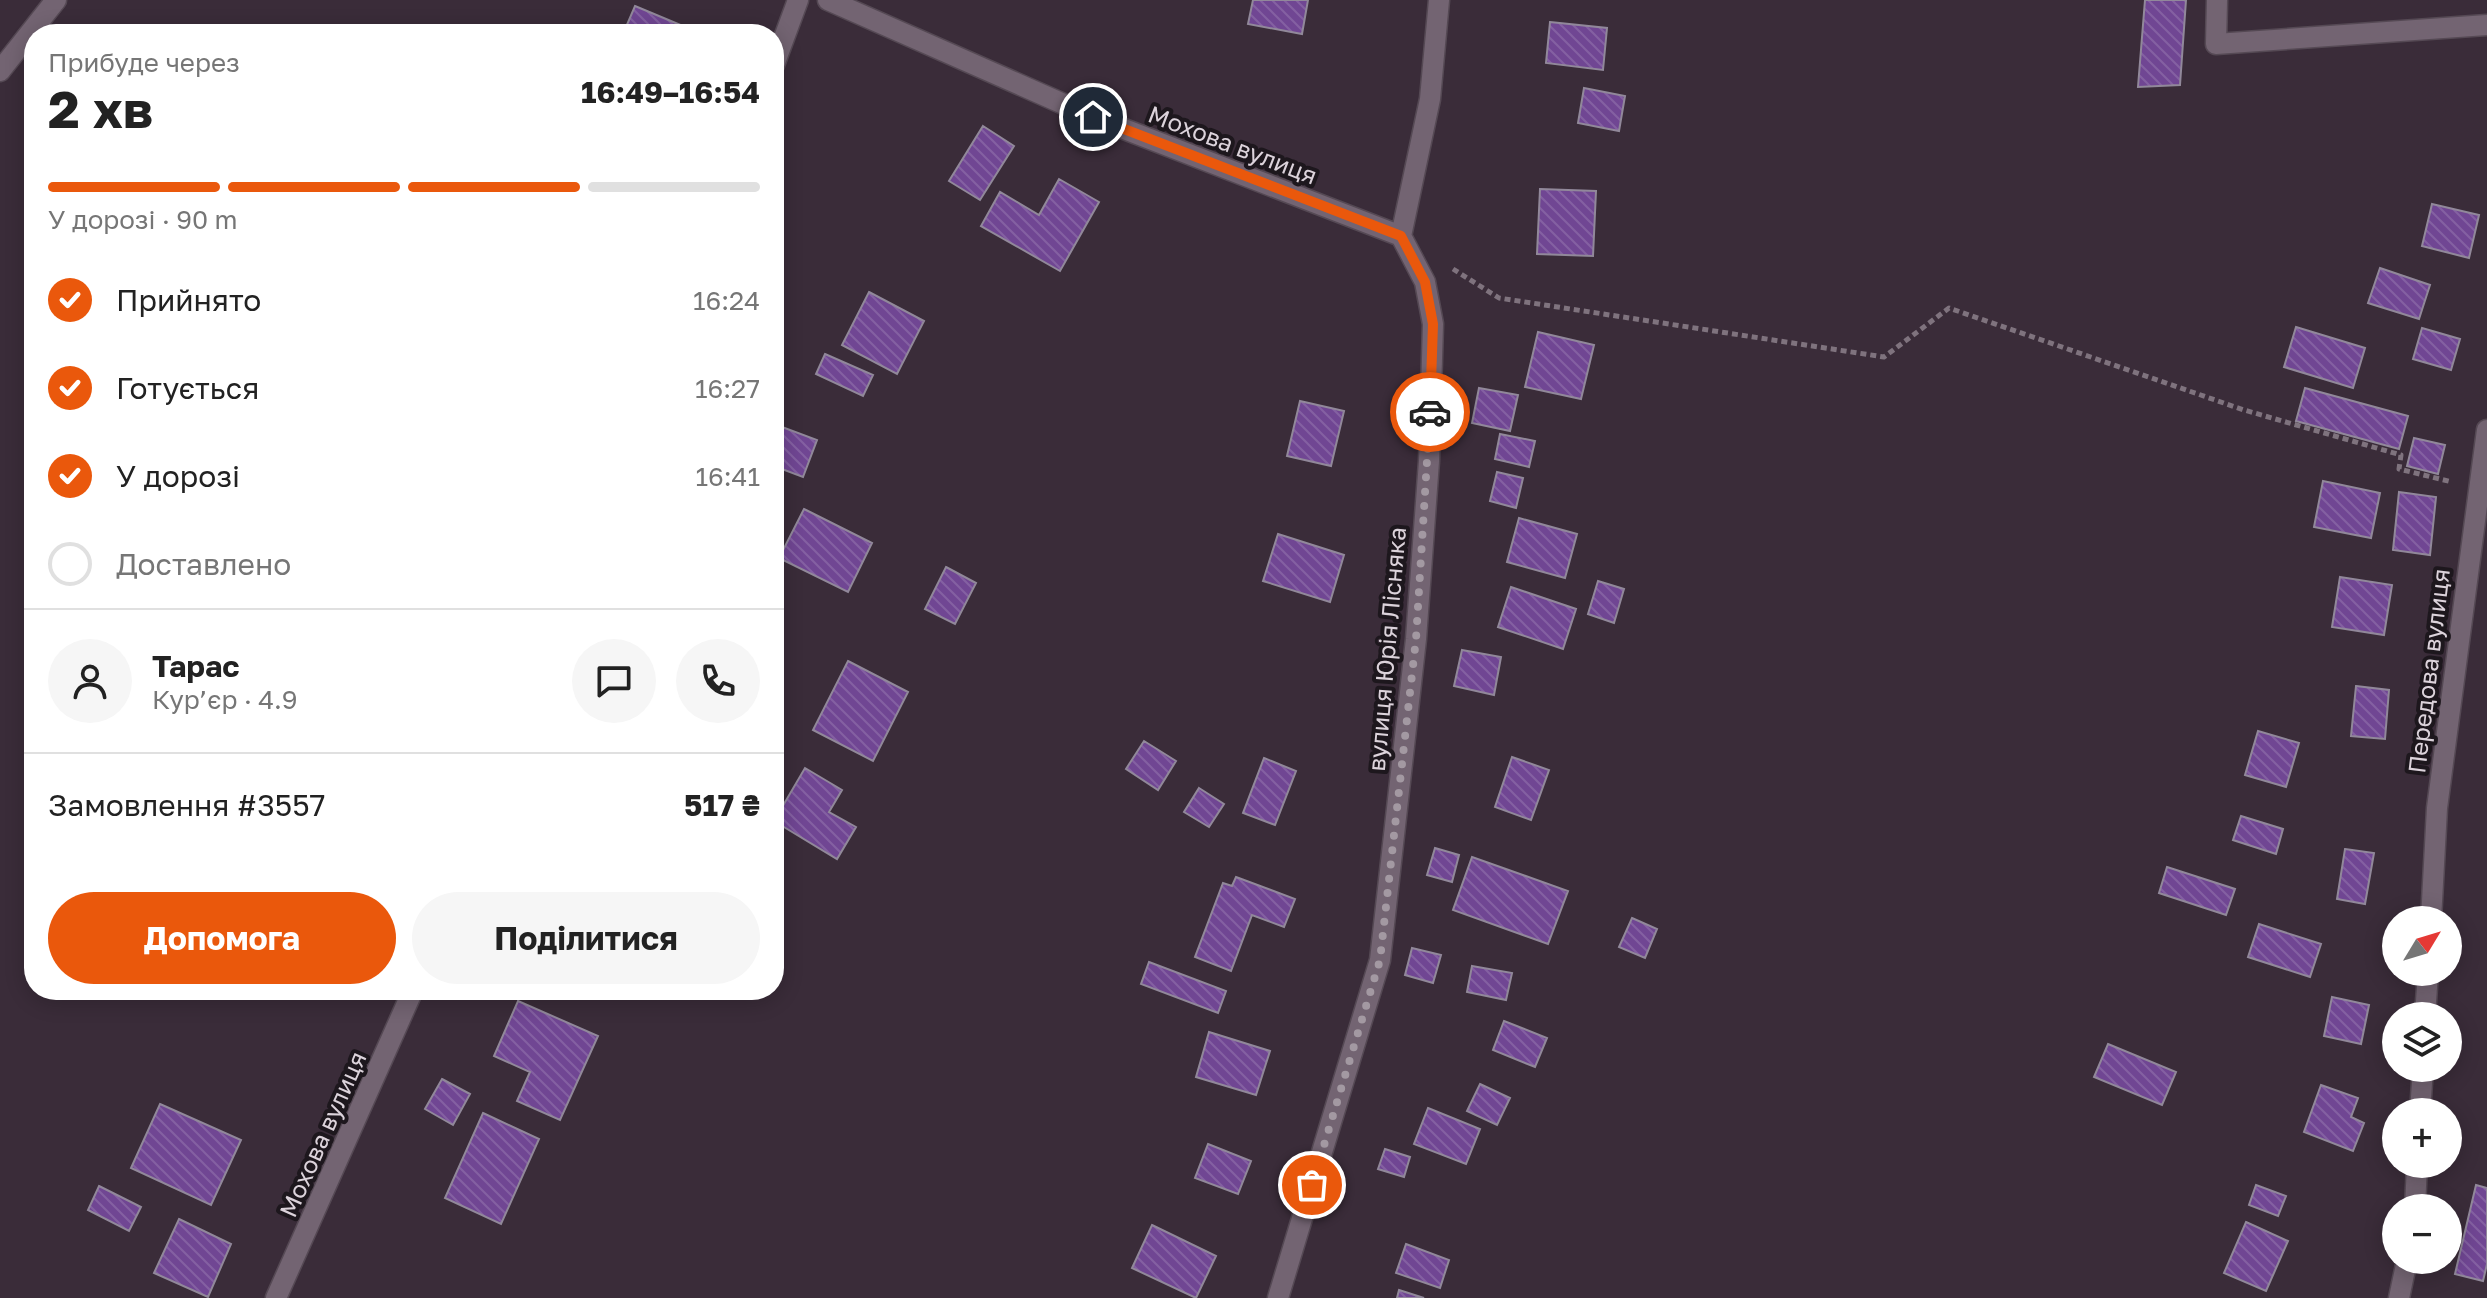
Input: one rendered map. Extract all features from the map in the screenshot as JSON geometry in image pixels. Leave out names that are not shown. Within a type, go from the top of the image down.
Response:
[{"type":"street","points":[[37,24],[56,0]]},
{"type":"street","points":[[784,38],[798,0]]},
{"type":"street","name":"Мохова вулиця","points":[[828,0],[1093,117],[1401,236]]},
{"type":"street","points":[[1401,236],[1430,99],[1439,0]]},
{"type":"street","points":[[2217,0],[2216,44],[2487,25]]},
{"type":"street","points":[[0,71],[24,41]]},
{"type":"street","name":"вулиця Юрія Лісняка","points":[[1278,1298],[1380,960],[1416,639],[1429,461],[1433,324],[1425,282],[1401,236]]},
{"type":"street","name":"Передова вулиця","points":[[2432,906],[2437,808],[2487,428]]},
{"type":"street","name":"Мохова вулиця","points":[[276,1298],[409,1000]]},
{"type":"street","points":[[2399,1298],[2404,1274]]},
{"type":"path","points":[[1450,267],[1499,298],[1884,357],[1949,308],[2244,410],[2401,455],[2399,469],[2478,489]]},
{"type":"building","points":[[1253,0],[1308,0],[1302,34],[1248,24]]},
{"type":"building","points":[[2145,0],[2186,0],[2180,85],[2138,87]]},
{"type":"building","points":[[635,6],[678,24],[627,24]]},
{"type":"building","points":[[1550,22],[1607,28],[1603,70],[1546,63]]},
{"type":"building","points":[[1584,88],[1625,96],[1619,131],[1578,123]]},
{"type":"building","points":[[983,126],[1014,146],[980,200],[949,181]]},
{"type":"building","points":[[1059,179],[1099,202],[1060,271],[981,226],[1000,192],[1039,215]]},
{"type":"building","points":[[1540,189],[1596,191],[1593,256],[1537,254]]},
{"type":"building","points":[[2432,204],[2479,215],[2469,258],[2422,246]]},
{"type":"building","points":[[2380,268],[2430,285],[2419,319],[2368,303]]},
{"type":"building","points":[[869,292],[924,321],[897,374],[842,345]]},
{"type":"building","points":[[2296,327],[2365,348],[2353,388],[2284,367]]},
{"type":"building","points":[[2422,328],[2460,339],[2451,370],[2413,359]]},
{"type":"building","points":[[1538,332],[1594,345],[1581,399],[1525,387]]},
{"type":"building","points":[[825,354],[873,375],[863,396],[816,374]]},
{"type":"building","points":[[1479,388],[1518,395],[1510,431],[1472,423]]},
{"type":"building","points":[[2305,388],[2408,416],[2399,449],[2296,421]]},
{"type":"building","points":[[1300,401],[1344,411],[1331,466],[1287,456]]},
{"type":"building","points":[[784,428],[817,440],[803,477],[784,470]]},
{"type":"building","points":[[1500,434],[1535,441],[1529,467],[1495,459]]},
{"type":"building","points":[[2414,438],[2445,445],[2438,474],[2407,466]]},
{"type":"building","points":[[1497,472],[1523,478],[1516,508],[1490,501]]},
{"type":"building","points":[[2323,481],[2380,493],[2371,538],[2314,527]]},
{"type":"building","points":[[2399,492],[2436,497],[2430,555],[2393,550]]},
{"type":"building","points":[[804,509],[872,543],[848,592],[784,560],[784,548]]},
{"type":"building","points":[[1519,518],[1577,534],[1565,578],[1507,562]]},
{"type":"building","points":[[1278,534],[1344,555],[1330,602],[1263,581]]},
{"type":"building","points":[[946,567],[976,583],[955,624],[925,609]]},
{"type":"building","points":[[2340,577],[2392,585],[2384,635],[2332,627]]},
{"type":"building","points":[[1598,581],[1624,589],[1614,623],[1588,614]]},
{"type":"building","points":[[1511,587],[1576,609],[1563,649],[1498,627]]},
{"type":"building","points":[[1462,650],[1501,657],[1494,695],[1454,686]]},
{"type":"building","points":[[848,661],[908,692],[873,761],[813,730]]},
{"type":"building","points":[[2356,686],[2389,690],[2385,739],[2351,736]]},
{"type":"building","points":[[2258,731],[2299,743],[2286,787],[2245,775]]},
{"type":"building","points":[[1144,741],[1176,761],[1158,790],[1126,769]]},
{"type":"building","points":[[1512,757],[1549,770],[1531,820],[1495,807]]},
{"type":"building","points":[[1264,758],[1296,771],[1275,825],[1243,813]]},
{"type":"building","points":[[805,768],[842,790],[829,812],[856,827],[837,859],[784,827],[784,804]]},
{"type":"building","points":[[1199,788],[1224,804],[1209,827],[1184,812]]},
{"type":"building","points":[[2241,816],[2283,829],[2276,854],[2233,840]]},
{"type":"building","points":[[1435,848],[1459,855],[1452,882],[1427,875]]},
{"type":"building","points":[[2345,849],[2374,853],[2365,904],[2337,899]]},
{"type":"building","points":[[1472,857],[1568,891],[1548,944],[1453,910]]},
{"type":"building","points":[[2167,867],[2235,889],[2226,915],[2159,893]]},
{"type":"building","points":[[1236,877],[1295,899],[1284,927],[1252,915],[1231,971],[1195,957],[1223,883],[1232,886]]},
{"type":"building","points":[[1632,918],[1657,929],[1645,958],[1619,947]]},
{"type":"building","points":[[2259,924],[2321,944],[2310,977],[2248,957]]},
{"type":"building","points":[[1412,948],[1441,955],[1433,983],[1405,975]]},
{"type":"building","points":[[1149,962],[1226,991],[1218,1013],[1141,984]]},
{"type":"building","points":[[1472,966],[1512,973],[1506,1000],[1467,992]]},
{"type":"building","points":[[2332,997],[2369,1005],[2361,1044],[2324,1036]]},
{"type":"building","points":[[518,1001],[598,1036],[560,1120],[517,1101],[530,1072],[494,1056]]},
{"type":"building","points":[[1504,1021],[1547,1038],[1535,1067],[1493,1050]]},
{"type":"building","points":[[1209,1032],[1270,1051],[1256,1095],[1196,1077]]},
{"type":"building","points":[[2108,1044],[2176,1072],[2162,1105],[2094,1077]]},
{"type":"building","points":[[442,1079],[470,1094],[453,1125],[425,1109]]},
{"type":"building","points":[[1480,1084],[1510,1098],[1497,1125],[1467,1111]]},
{"type":"building","points":[[2321,1085],[2358,1098],[2351,1117],[2364,1123],[2353,1151],[2304,1132]]},
{"type":"building","points":[[160,1104],[241,1140],[211,1205],[131,1168]]},
{"type":"building","points":[[1428,1108],[1480,1129],[1466,1164],[1414,1144]]},
{"type":"building","points":[[483,1113],[539,1139],[501,1224],[445,1198]]},
{"type":"building","points":[[1208,1144],[1251,1161],[1238,1194],[1195,1178]]},
{"type":"building","points":[[1385,1149],[1410,1157],[1404,1177],[1378,1169]]},
{"type":"building","points":[[2256,1185],[2286,1196],[2278,1216],[2249,1205]]},
{"type":"building","points":[[2476,1185],[2487,1188],[2487,1264],[2483,1281],[2455,1274],[2462,1274],[2462,1244]]},
{"type":"building","points":[[99,1186],[141,1207],[129,1231],[88,1210]]},
{"type":"building","points":[[179,1219],[231,1244],[208,1297],[154,1273]]},
{"type":"building","points":[[2246,1222],[2288,1241],[2266,1291],[2224,1273]]},
{"type":"building","points":[[1152,1225],[1216,1256],[1196,1298],[1132,1268]]},
{"type":"building","points":[[1406,1244],[1449,1260],[1440,1288],[1396,1273]]},
{"type":"building","points":[[1399,1290],[1424,1298],[1397,1298]]},
{"type":"way so far","points":[[1312,1185],[1380,960],[1416,639],[1430,412]]},
{"type":"route","points":[[1093,117],[1401,236],[1425,282],[1433,324],[1430,412]]}]
